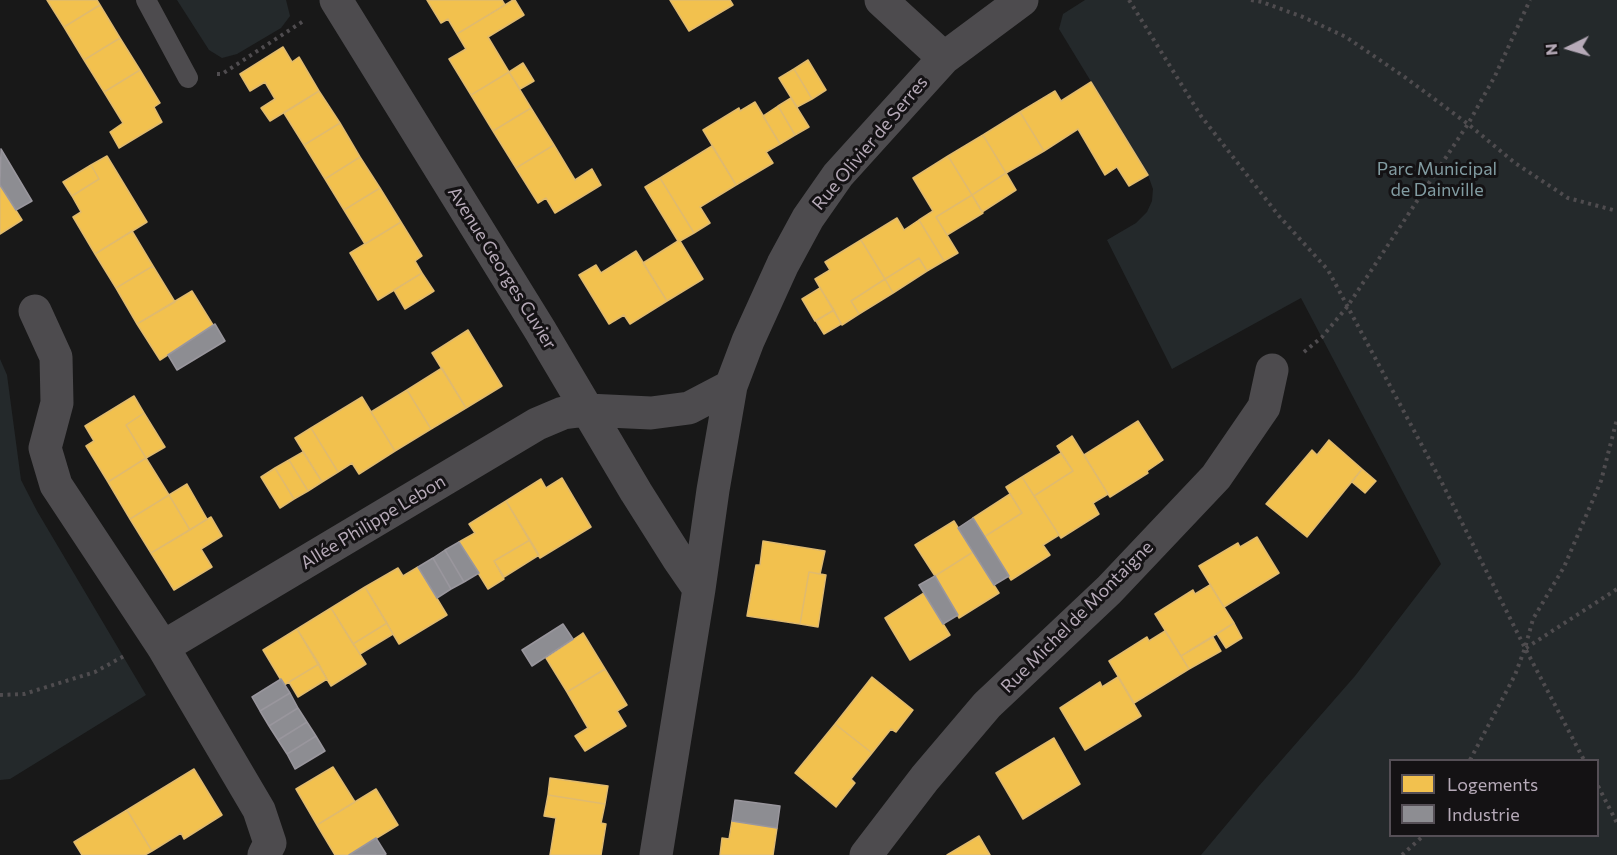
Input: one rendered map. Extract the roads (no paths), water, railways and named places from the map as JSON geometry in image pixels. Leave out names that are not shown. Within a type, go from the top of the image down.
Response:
[{"type":"street","points":[[881,0],[944,58]]},
{"type":"street","name":"Rue Olivier de Serres","points":[[731,386],[748,341],[783,264],[808,218],[838,175],[944,58],[1022,0]]},
{"type":"street","name":"Avenue Georges Cuvier","points":[[324,7],[540,330],[679,560],[699,589]]},
{"type":"street","points":[[34,311],[56,357],[57,403],[45,448],[56,485],[163,647],[259,810],[270,843],[264,855]]},
{"type":"street","name":"Rue Michel de Montaigne","points":[[866,855],[925,778],[987,705],[1108,590],[1216,477],[1264,407],[1272,370]]},
{"type":"street","points":[[587,410],[651,413],[689,408],[731,386]]},
{"type":"street","points":[[656,855],[699,589],[712,490],[731,386]]},
{"type":"street","name":"Allée Philippe Lebon","points":[[163,647],[537,424],[563,413],[587,410]]},
{"type":"lane","points":[[146,0],[188,78]]},
{"type":"park label","name":"Parc Municipal de Dainville","points":[[1437,180]]}]
